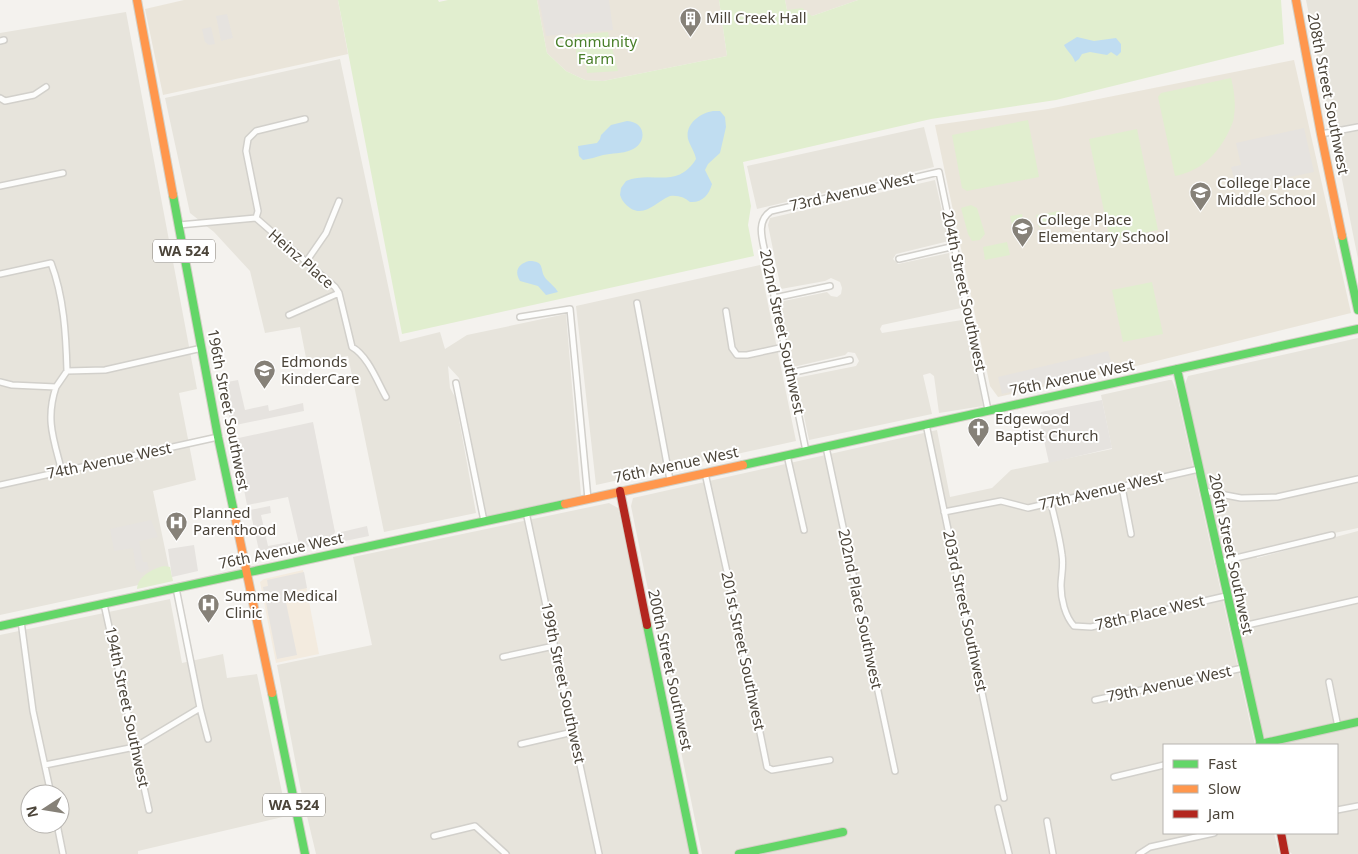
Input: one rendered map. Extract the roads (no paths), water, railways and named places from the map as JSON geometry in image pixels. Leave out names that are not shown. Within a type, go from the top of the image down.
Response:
[{"type":"street","name":"196th Street Southwest","points":[[137,0],[218,437],[304,854]]},
{"type":"street","name":"208th Street Southwest","points":[[1296,0],[1321,134],[1358,310]]},
{"type":"street","points":[[0,98],[5,101],[34,95],[46,87]]},
{"type":"street","points":[[256,218],[258,211],[246,148],[248,139],[256,131],[304,120]]},
{"type":"street","points":[[1321,134],[1358,126]]},
{"type":"street","points":[[0,186],[63,172]]},
{"type":"street","name":"73rd Avenue West","points":[[766,214],[771,210],[939,172]]},
{"type":"street","name":"204th Street Southwest","points":[[939,172],[988,410]]},
{"type":"street","points":[[306,262],[326,233],[339,201]]},
{"type":"street","name":"202nd Street Southwest","points":[[766,214],[762,220],[761,228],[806,451]]},
{"type":"street","name":"Heinz Place","points":[[179,225],[256,218],[339,292],[352,347],[359,351],[386,397]]},
{"type":"street","points":[[899,259],[954,246]]},
{"type":"street","points":[[0,274],[51,263],[56,276],[66,332],[67,371],[56,387],[50,403],[50,422],[62,472]]},
{"type":"street","points":[[774,298],[830,286]]},
{"type":"street","points":[[289,315],[339,292]]},
{"type":"street","points":[[637,303],[670,480]]},
{"type":"street","points":[[520,318],[570,309],[588,498]]},
{"type":"street","points":[[726,311],[732,348],[738,355],[747,355],[784,346]]},
{"type":"street","name":"76th Avenue West","points":[[0,626],[826,447],[1358,329]]},
{"type":"street","points":[[67,371],[105,370],[202,348]]},
{"type":"street","points":[[790,373],[850,360]]},
{"type":"street","name":"206th Street Southwest","points":[[1177,369],[1243,668],[1258,744]]},
{"type":"street","points":[[0,382],[12,385],[56,387]]},
{"type":"street","points":[[456,383],[484,521]]},
{"type":"street","name":"203rd Street Southwest","points":[[926,424],[1004,798]]},
{"type":"street","name":"74th Avenue West","points":[[0,485],[218,437]]},
{"type":"street","name":"202nd Place Southwest","points":[[826,447],[895,771]]},
{"type":"street","points":[[787,455],[804,530]]},
{"type":"street","name":"77th Avenue West","points":[[944,512],[1001,500],[1028,508],[1199,469]]},
{"type":"street","name":"201st Street Southwest","points":[[705,473],[767,767],[772,770],[830,760]]},
{"type":"street","points":[[1204,491],[1241,498],[1277,497],[1358,479]]},
{"type":"street","points":[[1122,487],[1131,534]]},
{"type":"street","name":"200th Street Southwest","points":[[620,491],[694,854]]},
{"type":"street","name":"78th Place West","points":[[1051,502],[1063,557],[1061,585],[1069,620],[1074,626],[1091,627],[1226,596]]},
{"type":"street","name":"199th Street Southwest","points":[[526,512],[599,854]]},
{"type":"street","points":[[1219,562],[1332,536]]},
{"type":"street","points":[[176,588],[208,739]]},
{"type":"street","points":[[1233,628],[1358,600]]},
{"type":"street","name":"194th Street Southwest","points":[[104,604],[149,810]]},
{"type":"street","points":[[21,621],[33,711],[49,784]]},
{"type":"street","points":[[503,657],[554,646]]},
{"type":"street","name":"79th Avenue West","points":[[1095,700],[1243,668]]},
{"type":"street","points":[[1329,682],[1338,727]]},
{"type":"street","points":[[45,765],[135,747],[200,708]]},
{"type":"street","points":[[1262,744],[1358,722]]},
{"type":"street","points":[[521,744],[573,732]]},
{"type":"street","points":[[1114,777],[1163,766]]},
{"type":"street","points":[[1338,810],[1358,806]]},
{"type":"street","points":[[998,808],[1009,854]]},
{"type":"street","points":[[1047,821],[1053,854]]},
{"type":"street","points":[[434,836],[475,826],[506,854]]},
{"type":"street","points":[[739,854],[843,832]]},
{"type":"street","points":[[59,834],[63,854]]},
{"type":"street","points":[[1139,854],[1150,847],[1209,834]]},
{"type":"street","points":[[1281,834],[1286,854]]},
{"type":"water","points":[[1077,37],[1094,41],[1116,38],[1121,44],[1121,52],[1117,56],[1111,52],[1107,55],[1090,52],[1082,54],[1075,62],[1064,45]]},
{"type":"water","points":[[720,111],[725,117],[726,127],[720,153],[708,164],[705,170],[712,184],[707,195],[701,200],[694,202],[681,197],[670,196],[646,210],[635,211],[630,208],[620,195],[621,188],[626,181],[645,177],[672,177],[681,174],[689,168],[696,159],[688,139],[691,124],[703,114]]},
{"type":"water","points":[[627,121],[634,122],[641,129],[642,138],[636,147],[624,152],[591,159],[583,160],[579,156],[578,146],[597,143],[601,135],[611,125]]},
{"type":"water","points":[[529,261],[535,261],[540,265],[544,277],[558,292],[546,295],[538,286],[520,281],[517,274],[518,268]]},
{"type":"place","name":"Mill Creek Hall","points":[[690,37]]},
{"type":"place","name":"College Place Middle School","points":[[1201,211]]},
{"type":"place","name":"College Place Elementary School","points":[[1022,248]]},
{"type":"place","name":"Edmonds KinderCare","points":[[265,390]]},
{"type":"place","name":"Edgewood Baptist Church","points":[[979,447]]},
{"type":"place","name":"Planned Parenthood","points":[[177,541]]},
{"type":"place","name":"Summe Medical Clinic","points":[[209,624]]},
{"type":"park label","name":"Community Farm","points":[[596,50]]}]
